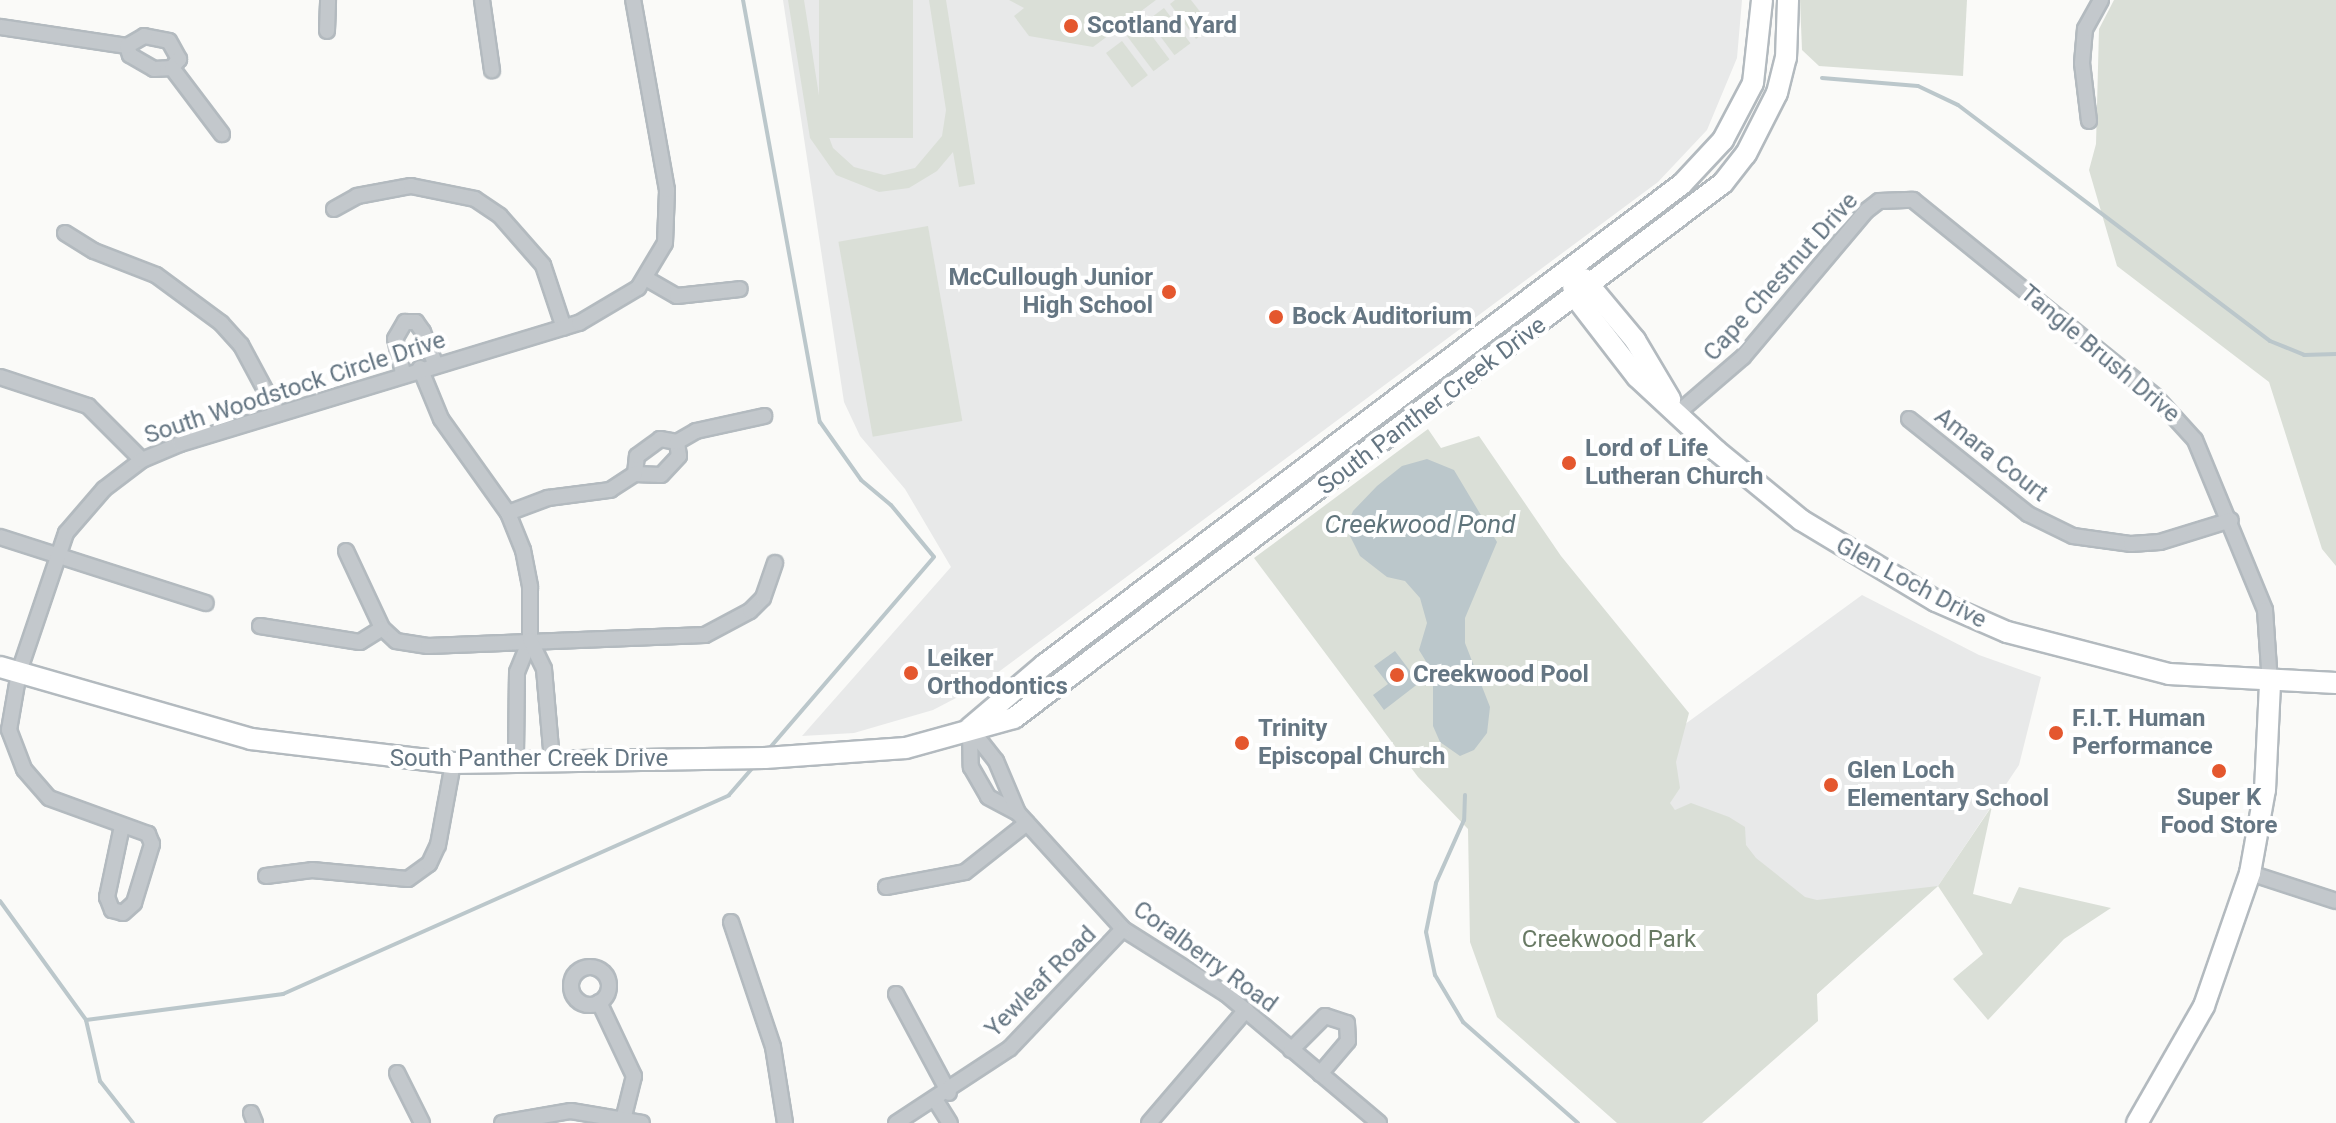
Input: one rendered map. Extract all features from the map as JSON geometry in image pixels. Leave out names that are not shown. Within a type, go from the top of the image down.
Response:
[{"type":"street","points":[[327,31],[328,0]]},
{"type":"street","points":[[482,0],[492,70]]},
{"type":"street","name":"South Woodstock Circle Drive","points":[[122,826],[107,897],[112,910],[123,913],[134,903],[152,844],[148,834],[70,809],[35,786],[9,730],[9,670],[57,555],[85,508],[142,460],[403,373],[564,328],[612,308],[647,279],[665,243],[667,190],[633,0]]},
{"type":"street","name":"South Panther Creek Drive","points":[[970,728],[1044,665],[1682,184],[1723,140],[1753,83],[1762,0]]},
{"type":"street","name":"South Panther Creek Drive","points":[[9,670],[251,739],[453,763],[758,758],[906,748],[1014,718],[1066,683],[1693,210],[1746,154],[1764,124],[1786,58],[1788,0]]},
{"type":"street","points":[[2089,121],[2082,63],[2085,29],[2101,0]]},
{"type":"street","points":[[0,27],[127,46],[144,36],[169,41],[179,59],[172,68]]},
{"type":"street","points":[[127,46],[139,64],[172,68],[222,134]]},
{"type":"street","points":[[334,209],[357,196],[411,186],[475,199],[500,216],[543,265],[564,328]]},
{"type":"street","name":"Tangle Brush Drive","points":[[1879,201],[1913,200],[2155,396],[2195,440],[2231,520],[2270,626],[2265,790],[2250,873],[2204,1006],[2137,1123]]},
{"type":"street","name":"Cape Chestnut Drive","points":[[1676,409],[1743,357],[1879,201]]},
{"type":"street","points":[[65,233],[94,251],[156,275],[221,323],[241,345],[278,414]]},
{"type":"street","name":"Glen Loch Drive","points":[[1570,270],[1593,285],[1643,351],[1676,409]]},
{"type":"street","name":"Glen Loch Drive","points":[[1570,270],[1576,298],[1637,377],[1676,409],[1717,451],[1801,520],[1936,601],[2007,632],[2101,659],[2193,678],[2336,683]]},
{"type":"street","points":[[647,279],[677,296],[740,289]]},
{"type":"street","points":[[403,373],[395,339],[405,322],[416,322],[435,364]]},
{"type":"street","points":[[420,368],[441,419],[508,513],[530,587],[530,640],[517,672],[516,760]]},
{"type":"street","points":[[0,377],[88,406],[142,460]]},
{"type":"street","points":[[635,474],[637,456],[660,439],[677,442],[696,431],[764,416]]},
{"type":"street","name":"Amara Court","points":[[1909,419],[2016,505],[2073,536],[2131,544],[2160,542],[2231,520]]},
{"type":"street","points":[[508,513],[548,498],[610,490],[635,474],[661,475],[679,456],[677,442]]},
{"type":"street","points":[[0,537],[206,603]]},
{"type":"street","points":[[346,551],[382,628],[396,641],[428,646],[530,640],[678,639],[722,630],[763,598],[775,563]]},
{"type":"street","points":[[260,626],[360,642],[382,628]]},
{"type":"street","points":[[530,640],[544,669],[552,760]]},
{"type":"street","name":"Coralberry Road","points":[[970,728],[971,767],[988,797],[1022,818],[1123,929],[1246,1010],[1379,1123]]},
{"type":"street","name":"Coralberry Road","points":[[970,728],[996,761],[1022,818]]},
{"type":"street","points":[[266,876],[312,870],[408,879],[429,864],[438,845],[453,763]]},
{"type":"street","points":[[886,887],[965,872],[1022,818]]},
{"type":"street","points":[[2250,873],[2336,901]]},
{"type":"street","points":[[731,922],[773,1047],[785,1123]]},
{"type":"street","name":"Yewleaf Road","points":[[904,1121],[942,1097],[1032,1029],[1123,929]]},
{"type":"street","points":[[896,994],[942,1097],[950,1123]]},
{"type":"street","points":[[599,1002],[634,1076],[624,1116]]},
{"type":"street","points":[[1149,1123],[1246,1010]]},
{"type":"street","points":[[1291,1050],[1325,1016],[1347,1023],[1348,1041],[1320,1074]]},
{"type":"street","points":[[397,1073],[422,1123]]},
{"type":"street","points":[[502,1123],[571,1111],[624,1116],[642,1123]]},
{"type":"shaded area","name":"McCullough Junior High School","points":[[783,0],[1742,0],[1737,58],[1707,130],[1658,182],[981,685],[933,710],[854,733],[802,736],[951,567],[905,489],[860,436],[844,402]]},
{"type":"shaded area","name":"Glen Loch Elementary School","points":[[1862,595],[1979,655],[2041,677],[2019,765],[1938,886],[1817,994],[1636,760]]},
{"type":"green space","points":[[788,0],[804,0],[823,121],[833,148],[854,167],[884,175],[915,168],[942,136],[946,110],[929,0],[946,0],[975,184],[959,187],[953,152],[937,171],[909,188],[879,192],[836,175],[810,138]]},
{"type":"green space","points":[[819,0],[913,0],[913,138],[819,138]]},
{"type":"green space","name":"Scotland Yard","points":[[1009,0],[1156,0],[1093,47],[1029,36],[1014,16],[1024,8]]},
{"type":"green space","points":[[1175,0],[1191,0],[1212,27],[1196,39],[1170,4]]},
{"type":"green space","points":[[1800,0],[1967,0],[1963,76],[1819,66],[1802,50]]},
{"type":"green space","points":[[2114,0],[2336,0],[2336,566],[2322,549],[2269,382],[2117,266],[2089,170],[2096,144],[2099,29]]},
{"type":"green space","points":[[1164,8],[1190,43],[1175,55],[1148,20]]},
{"type":"green space","points":[[1143,24],[1169,59],[1154,71],[1127,36]]},
{"type":"green space","points":[[1122,41],[1148,75],[1132,87],[1106,53]]},
{"type":"green space","points":[[928,226],[962,421],[873,437],[838,242]]},
{"type":"green space","name":"Creekwood Park","points":[[1428,429],[1441,448],[1479,436],[1561,556],[1689,713],[1676,762],[1680,788],[1670,803],[1675,810],[1691,803],[1729,817],[1745,827],[1746,845],[1756,858],[1805,897],[1817,900],[1938,886],[1817,994],[1818,1021],[1702,1123],[1617,1123],[1497,1017],[1470,942],[1468,829],[1418,777],[1254,558]]},
{"type":"green space","points":[[1992,806],[1973,894],[2011,904],[2019,887],[2111,908],[2064,939],[1988,1020],[1953,979],[1983,954],[1938,886]]},
{"type":"water","name":"Creekwood Pond","points":[[1427,459],[1454,470],[1497,542],[1465,618],[1465,643],[1490,707],[1487,733],[1474,750],[1460,756],[1440,742],[1433,726],[1433,673],[1419,650],[1427,623],[1420,598],[1405,581],[1387,577],[1360,556],[1346,528],[1353,511],[1377,486],[1402,466]]},
{"type":"water","name":"Creekwood Pool","points":[[1395,651],[1419,683],[1384,710],[1373,695],[1388,684],[1374,666]]},
{"type":"waterway","points":[[743,0],[820,422],[861,480],[891,505],[934,557],[769,749]]},
{"type":"waterway","points":[[1822,78],[1918,86],[1958,105],[2270,341],[2304,355],[2336,354]]},
{"type":"waterway","points":[[0,901],[86,1020],[283,994],[729,795],[755,765]]},
{"type":"waterway","points":[[1465,795],[1464,820],[1436,883],[1426,932],[1435,975],[1463,1022],[1578,1123]]},
{"type":"waterway","points":[[86,1020],[100,1081],[133,1123]]},
{"type":"place","name":"Scotland Yard","points":[[1071,26]]},
{"type":"place","name":"McCullough Junior High School","points":[[1169,292]]},
{"type":"place","name":"Bock Auditorium","points":[[1276,317]]},
{"type":"place","name":"Lord of Life Lutheran Church","points":[[1569,463]]},
{"type":"place","name":"Leiker Orthodontics","points":[[911,673]]},
{"type":"place","name":"Creekwood Pool","points":[[1397,675]]},
{"type":"place","name":"F.I.T. Human Performance","points":[[2056,733]]},
{"type":"place","name":"Trinity Episcopal Church","points":[[1242,743]]},
{"type":"place","name":"Super K Food Store","points":[[2219,771]]},
{"type":"place","name":"Glen Loch Elementary School","points":[[1831,785]]}]
